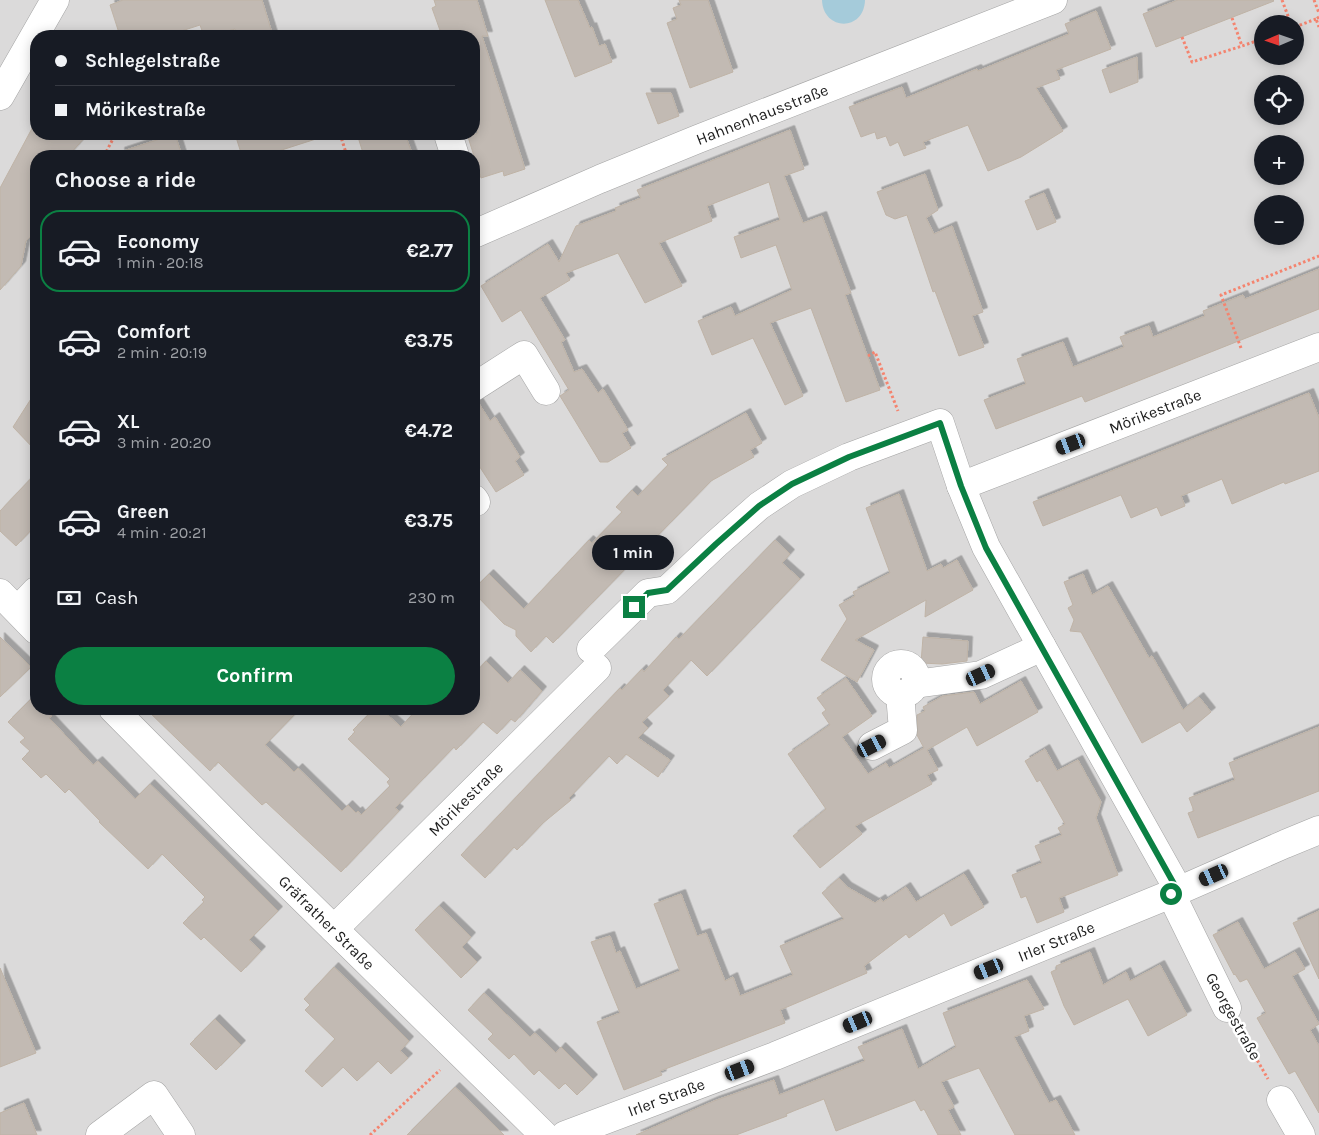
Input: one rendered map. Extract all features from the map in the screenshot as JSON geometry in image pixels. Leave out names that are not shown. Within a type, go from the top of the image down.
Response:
[{"type":"street","points":[[38,30],[55,0]]},
{"type":"street","name":"Hahnenhausstraße","points":[[480,225],[1053,0]]},
{"type":"street","points":[[0,96],[30,44]]},
{"type":"street","name":"Mörikestraße","points":[[961,486],[1319,347]]},
{"type":"street","points":[[480,376],[524,355],[546,391]]},
{"type":"street","name":"Mörikestraße","points":[[334,929],[594,658],[648,593],[667,590],[759,506],[792,484],[849,457],[940,423]]},
{"type":"street","name":"Georgestraße","points":[[940,423],[961,486],[986,548],[1042,647],[1175,893],[1227,1008]]},
{"type":"street","points":[[30,593],[9,602],[30,624]]},
{"type":"street","points":[[872,746],[903,730],[907,689],[981,675],[1042,647]]},
{"type":"street","name":"Gräfrather Straße","points":[[118,715],[346,943],[544,1135]]},
{"type":"street","name":"Irler Straße","points":[[566,1135],[775,1056],[1175,893],[1319,830]]},
{"type":"street","points":[[100,1135],[154,1095],[181,1135]]},
{"type":"street","points":[[1281,1100],[1301,1135]]},
{"type":"path","points":[[1282,0],[1288,15]]},
{"type":"path","points":[[1314,0],[1319,13]]},
{"type":"path","points":[[1232,18],[1242,46]]},
{"type":"path","points":[[1304,23],[1317,18],[1319,25]]},
{"type":"path","points":[[1182,37],[1192,62],[1254,42]]},
{"type":"path","points":[[1252,374],[1221,295],[1319,256]]},
{"type":"path","points":[[868,356],[875,352],[908,435]]},
{"type":"path","name":"Georgestraße","points":[[1227,1008],[1281,1100]]},
{"type":"path","points":[[370,1135],[439,1071],[457,1050]]},
{"type":"shaded area","points":[[0,0],[1319,0],[1319,1135],[0,1135]]},
{"type":"water","points":[[822,0],[865,0],[863,10],[858,18],[844,24],[829,18],[824,10]]},
{"type":"building","points":[[123,0],[262,0],[271,30],[202,30],[200,25],[185,30],[118,30],[110,5]]},
{"type":"building","points":[[434,0],[477,0],[488,36],[482,36],[525,169],[504,176],[503,171],[481,178],[480,150],[472,150],[469,140],[480,140],[480,30],[440,30],[432,8],[436,6]]},
{"type":"building","points":[[545,0],[578,0],[590,28],[592,27],[599,46],[605,44],[612,62],[575,77]]},
{"type":"building","points":[[679,0],[708,0],[733,72],[690,88],[667,23],[677,19],[673,8],[681,5]]},
{"type":"building","points":[[1178,0],[1274,1],[1156,47],[1143,14]]},
{"type":"building","points":[[1096,11],[1111,49],[1056,70],[1060,79],[1036,88],[1063,131],[1021,157],[988,171],[968,125],[923,142],[926,148],[904,156],[898,142],[890,146],[886,136],[877,139],[875,132],[861,137],[849,107],[902,87],[906,98],[977,69],[978,71],[1069,34],[1065,24]]},
{"type":"building","points":[[1137,57],[1138,82],[1110,93],[1102,70]]},
{"type":"building","points":[[646,93],[671,93],[679,116],[658,124]]},
{"type":"building","points":[[790,130],[804,169],[784,176],[803,223],[822,216],[851,293],[845,295],[880,390],[846,402],[811,308],[770,323],[803,396],[785,405],[753,338],[712,355],[698,321],[731,307],[735,316],[792,290],[776,245],[741,258],[734,237],[780,220],[769,182],[707,206],[712,221],[659,243],[682,286],[645,303],[618,253],[566,273],[570,280],[540,298],[565,340],[561,342],[574,372],[582,369],[598,393],[603,389],[628,430],[622,433],[631,448],[608,462],[600,462],[560,396],[569,390],[521,310],[502,322],[481,286],[548,244],[559,262],[576,226],[616,211],[615,208],[641,198],[637,190]]},
{"type":"building","points":[[30,132],[30,140],[83,140],[73,150],[30,150],[30,237],[26,241],[21,266],[0,290],[0,188]]},
{"type":"building","points":[[157,140],[177,140],[180,150],[126,150]]},
{"type":"building","points":[[237,140],[313,140],[282,150],[240,150]]},
{"type":"building","points":[[359,140],[407,140],[411,150],[362,150]]},
{"type":"building","points":[[925,174],[938,210],[926,218],[934,234],[952,226],[983,312],[972,316],[984,347],[959,356],[935,291],[933,292],[907,215],[895,219],[886,215],[877,192]]},
{"type":"building","points":[[1044,193],[1056,222],[1037,230],[1025,201]]},
{"type":"building","points":[[1319,269],[1319,309],[1085,402],[1082,396],[996,429],[984,400],[1026,384],[1017,359],[1063,342],[1073,367],[1124,347],[1120,337],[1149,326],[1153,337],[1205,316],[1203,311],[1243,295],[1245,299]]},
{"type":"building","points":[[1309,393],[1319,418],[1319,471],[1285,484],[1284,482],[1232,504],[1222,479],[1181,496],[1185,506],[1161,516],[1157,507],[1131,518],[1121,495],[1043,526],[1033,502]]},
{"type":"building","points":[[30,400],[30,445],[13,427]]},
{"type":"building","points":[[480,405],[490,421],[495,417],[520,457],[515,461],[524,475],[496,492],[480,467]]},
{"type":"building","points":[[746,413],[762,443],[750,450],[754,457],[711,481],[553,643],[546,636],[531,652],[516,636],[516,630],[504,624],[480,599],[480,583],[489,574],[524,609],[589,540],[592,543],[622,512],[616,507],[632,490],[638,496],[668,465],[662,459]]},
{"type":"building","points":[[30,479],[30,531],[16,546],[0,531],[0,511]]},
{"type":"building","points":[[899,494],[927,571],[941,564],[943,568],[957,560],[973,590],[925,617],[926,600],[855,640],[874,650],[857,682],[821,660],[847,619],[839,605],[855,596],[853,592],[890,573],[866,508]]},
{"type":"building","points":[[775,540],[790,554],[782,563],[800,579],[707,676],[691,660],[663,690],[669,696],[642,722],[648,728],[638,738],[670,760],[658,777],[626,754],[617,764],[609,756],[569,798],[571,800],[543,823],[517,850],[514,847],[485,878],[461,855],[620,688],[622,690],[642,669],[644,672],[676,637],[679,639]]},
{"type":"building","points":[[1083,574],[1092,595],[1108,586],[1149,658],[1152,656],[1183,710],[1199,697],[1211,712],[1187,732],[1180,722],[1142,743],[1081,632],[1070,631],[1074,620],[1068,608],[1073,605],[1064,582]]},
{"type":"building","points":[[0,637],[30,668],[0,697]]},
{"type":"building","points":[[923,637],[968,641],[967,661],[942,664],[921,663]]},
{"type":"building","points":[[486,661],[508,683],[520,670],[542,691],[515,722],[511,719],[497,734],[483,722],[456,750],[454,747],[395,808],[399,811],[341,872],[266,802],[262,805],[218,762],[210,771],[152,715],[294,715],[265,745],[294,772],[298,768],[342,811],[348,805],[361,815],[390,786],[387,782],[390,779],[348,739],[355,732],[353,730],[368,715],[388,715],[401,727],[412,715],[480,715],[480,668]]},
{"type":"building","points":[[846,678],[872,716],[842,737],[868,774],[886,763],[889,768],[924,748],[917,735],[917,715],[925,711],[923,707],[943,696],[974,692],[980,704],[1021,681],[1038,712],[977,746],[967,727],[927,750],[938,770],[927,775],[932,784],[855,826],[862,834],[820,868],[793,836],[826,809],[788,754],[830,725],[822,713],[826,710],[817,698]]},
{"type":"building","points":[[30,700],[30,715],[51,715],[49,718],[93,765],[98,761],[135,799],[150,784],[278,911],[249,940],[261,951],[241,972],[204,937],[201,940],[183,923],[204,902],[202,900],[205,897],[162,854],[148,869],[99,822],[69,789],[65,793],[46,774],[41,778],[22,759],[30,751],[20,742],[25,738],[8,722]]},
{"type":"building","points":[[1319,727],[1319,791],[1198,838],[1188,813],[1194,811],[1189,798],[1235,780],[1229,763]]},
{"type":"building","points":[[1045,749],[1057,771],[1078,760],[1101,802],[1096,818],[1118,875],[1059,898],[1064,912],[1037,923],[1026,896],[1021,898],[1012,875],[1042,863],[1035,846],[1062,835],[1058,828],[1065,824],[1040,780],[1037,782],[1025,761]]},
{"type":"building","points":[[964,874],[984,907],[951,926],[944,913],[909,938],[906,934],[864,966],[867,973],[780,1010],[785,1023],[660,1071],[662,1075],[624,1090],[597,1022],[620,1013],[591,942],[610,936],[616,953],[620,951],[636,989],[680,971],[654,904],[681,894],[697,936],[706,933],[725,981],[733,977],[740,996],[793,975],[780,946],[844,919],[822,893],[839,878],[847,887],[875,903],[881,899],[883,902],[906,887],[916,902]]},
{"type":"building","points":[[439,906],[471,937],[462,947],[477,962],[461,978],[415,930]]},
{"type":"building","points":[[1319,911],[1319,979],[1293,923]]},
{"type":"building","points":[[1238,922],[1264,969],[1295,952],[1305,969],[1292,976],[1319,1024],[1310,1030],[1319,1046],[1319,1113],[1295,1071],[1289,1074],[1257,1018],[1266,1013],[1247,979],[1240,982],[1234,975],[1213,935]]},
{"type":"building","points":[[1090,952],[1103,985],[1126,972],[1130,981],[1160,965],[1187,1015],[1148,1036],[1128,999],[1074,1025],[1064,1006],[1051,972],[1057,969],[1056,966]]},
{"type":"building","points":[[334,967],[409,1041],[400,1051],[408,1058],[391,1074],[378,1061],[357,1081],[343,1067],[322,1087],[305,1071],[335,1039],[305,1010],[310,1005],[304,999]]},
{"type":"building","points":[[0,968],[36,1053],[0,1067]]},
{"type":"building","points":[[1027,980],[1044,1009],[1024,1016],[1029,1031],[1014,1037],[1049,1103],[1056,1100],[1075,1135],[1015,1135],[979,1068],[941,1082],[954,1107],[948,1110],[961,1135],[938,1135],[924,1109],[921,1111],[915,1100],[836,1131],[824,1099],[786,1114],[787,1116],[736,1135],[636,1135],[714,1101],[774,1080],[779,1095],[865,1061],[858,1047],[902,1029],[918,1069],[956,1047],[943,1013]]},
{"type":"building","points":[[484,993],[530,1037],[535,1033],[556,1053],[561,1047],[593,1079],[577,1095],[565,1083],[559,1089],[539,1070],[534,1075],[514,1054],[509,1059],[488,1039],[493,1034],[468,1010]]},
{"type":"building","points":[[215,1019],[241,1045],[216,1070],[190,1044]]},
{"type":"building","points":[[455,1087],[504,1135],[407,1135]]},
{"type":"building","points":[[24,1103],[37,1135],[0,1135],[0,1113]]},
{"type":"route","points":[[634,607],[648,593],[667,590],[759,506],[792,484],[849,457],[940,423],[961,486],[986,548],[1178,891],[1171,894]]}]
